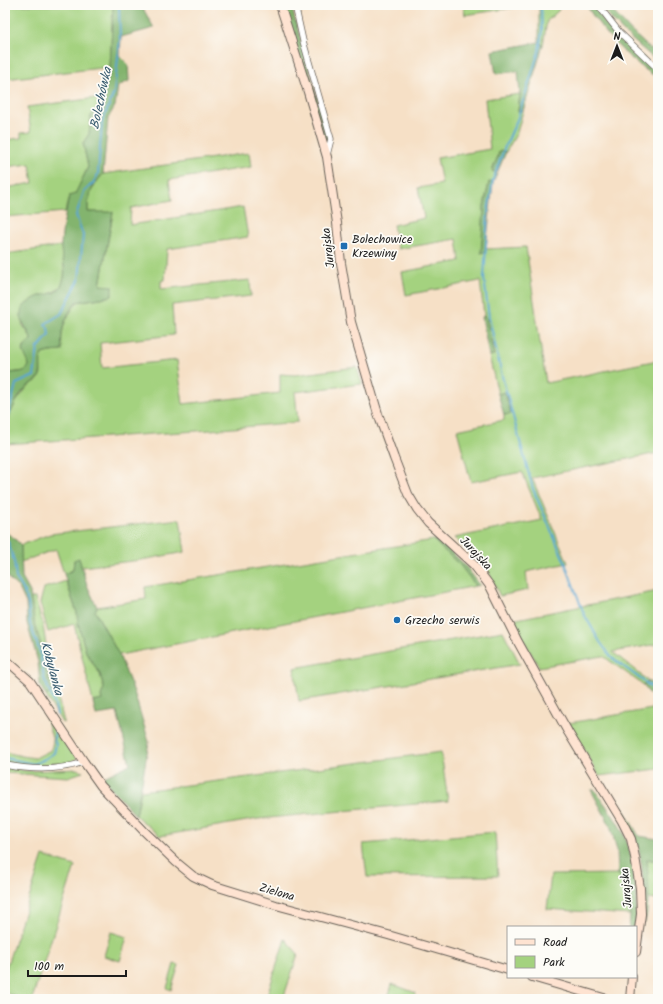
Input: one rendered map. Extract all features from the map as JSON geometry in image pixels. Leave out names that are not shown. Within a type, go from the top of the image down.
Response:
[{"type":"street","name":"Jurajska","points":[[280,5],[327,157],[337,223],[341,263],[351,322],[378,414],[394,458],[408,494],[417,509],[428,522],[474,566],[490,586],[518,642],[568,732],[622,821],[631,839],[636,856],[640,888],[641,914],[637,944]]},
{"type":"street","name":"Jurajska","points":[[295,5],[303,41],[331,139],[327,157]]},
{"type":"street","points":[[598,5],[619,32],[658,69]]},
{"type":"street","name":"Zielona","points":[[5,659],[30,681],[84,762],[111,797],[176,862],[193,876],[212,885],[279,906],[388,935],[507,970]]},
{"type":"street","points":[[5,765],[20,768],[45,769],[71,767],[84,762]]},
{"type":"street","points":[[535,978],[607,999]]},
{"type":"street","points":[[630,999],[632,978]]},
{"type":"green space","points":[[5,5],[113,5],[110,67],[5,79]]},
{"type":"green space","points":[[113,5],[141,5],[154,28],[121,37],[120,56],[128,64],[129,81],[118,86],[115,106],[108,118],[103,174],[93,186],[88,203],[88,212],[113,212],[100,285],[112,286],[112,296],[76,302],[68,314],[62,331],[62,351],[42,354],[41,370],[37,380],[29,385],[21,394],[5,425],[5,379],[9,373],[24,371],[29,365],[24,354],[24,349],[31,340],[22,320],[21,311],[25,305],[35,298],[58,290],[64,276],[65,272],[61,249],[64,220],[69,196],[75,194],[88,167],[83,143],[89,134],[91,116],[102,103],[110,67]]},
{"type":"green space","points":[[283,5],[291,5],[329,141],[326,145]]},
{"type":"green space","points":[[463,5],[532,5],[465,15]]},
{"type":"green space","points":[[539,5],[561,5],[558,11],[547,21],[543,45],[539,42]]},
{"type":"green space","points":[[586,5],[592,5],[607,25],[658,71],[658,78],[627,55],[618,46],[600,26]]},
{"type":"green space","points":[[600,5],[607,5],[631,31],[658,56],[658,62],[620,28]]},
{"type":"green space","points":[[539,42],[543,45],[523,111],[518,111],[520,94],[518,71],[496,74],[492,51]]},
{"type":"green space","points":[[520,94],[518,111],[523,111],[517,133],[506,152],[500,150],[493,171],[497,173],[493,183],[489,182],[484,206],[485,252],[486,249],[526,247],[546,383],[658,360],[658,453],[532,478],[568,563],[526,572],[528,590],[500,596],[487,569],[479,559],[454,538],[542,520],[522,472],[471,482],[457,430],[504,420],[504,415],[511,413],[505,392],[498,394],[489,356],[494,355],[486,316],[482,317],[484,315],[480,281],[406,295],[402,272],[460,261],[457,239],[398,249],[393,225],[424,218],[418,188],[442,184],[437,158],[490,149],[485,99]]},
{"type":"green space","points":[[104,97],[102,103],[91,116],[89,134],[83,143],[88,167],[75,195],[69,196],[65,212],[5,217],[5,188],[33,183],[30,164],[5,167],[5,140],[21,138],[21,133],[31,132],[27,107]]},
{"type":"green space","points":[[500,150],[506,152],[497,173],[492,171]]},
{"type":"green space","points":[[249,153],[251,167],[169,180],[172,200],[131,208],[130,225],[243,207],[248,237],[167,249],[165,280],[161,281],[161,289],[250,280],[251,296],[172,305],[174,335],[100,343],[102,368],[177,360],[183,404],[280,393],[280,374],[295,375],[357,367],[362,384],[295,392],[298,422],[211,430],[5,444],[5,425],[16,402],[28,386],[38,380],[41,373],[40,359],[42,354],[62,351],[64,325],[66,319],[77,302],[112,296],[100,286],[113,213],[88,212],[89,196],[103,174]]},
{"type":"green space","points":[[489,182],[493,183],[486,249],[485,252],[481,253],[484,206]]},
{"type":"green space","points":[[61,246],[64,265],[64,280],[61,286],[48,294],[37,297],[22,324],[31,337],[31,340],[24,346],[23,351],[28,360],[29,368],[25,371],[9,373],[5,379],[5,254]]},
{"type":"green space","points":[[486,316],[494,355],[489,356],[482,317]]},
{"type":"green space","points":[[505,392],[511,414],[504,415],[498,394]]},
{"type":"green space","points":[[180,519],[185,552],[141,560],[81,567],[79,559],[74,560],[73,570],[64,574],[56,549],[21,562],[21,545],[50,534]]},
{"type":"green space","points":[[5,532],[21,545],[22,578],[30,592],[35,627],[52,692],[46,696],[40,686],[38,662],[27,623],[26,603],[19,588],[9,579],[5,568]]},
{"type":"green space","points":[[433,540],[460,565],[476,586],[119,655],[95,611],[97,607],[146,599],[145,587]]},
{"type":"green space","points":[[433,540],[439,540],[464,564],[480,585],[476,586],[460,565]]},
{"type":"green space","points":[[79,558],[87,585],[97,607],[95,611],[119,655],[134,692],[149,742],[136,816],[102,778],[130,764],[117,712],[96,715],[93,702],[102,700],[101,696],[104,688],[100,674],[86,652],[78,623],[77,613],[64,574],[73,570],[74,560]]},
{"type":"green space","points":[[66,581],[77,613],[78,623],[86,652],[100,674],[104,688],[101,696],[102,701],[93,702],[74,624],[48,632],[40,603],[44,588]]},
{"type":"green space","points":[[658,591],[658,644],[613,652],[648,681],[643,685],[603,656],[539,667],[512,620]]},
{"type":"green space","points":[[31,598],[35,598],[43,625],[48,658],[64,722],[62,723],[46,696],[52,692],[39,638],[35,628]]},
{"type":"green space","points":[[503,631],[520,664],[299,701],[294,668]]},
{"type":"green space","points":[[648,681],[658,688],[658,705],[643,685]]},
{"type":"green space","points":[[658,708],[658,769],[599,776],[569,723]]},
{"type":"green space","points":[[44,711],[77,758],[71,764],[30,767],[5,762],[5,752],[35,758],[51,750],[53,741]]},
{"type":"green space","points":[[441,752],[448,801],[258,819],[160,836],[136,816],[141,791]]},
{"type":"green space","points":[[7,768],[29,771],[77,769],[83,772],[68,777],[5,773]]},
{"type":"green space","points":[[591,790],[595,790],[621,829],[628,844],[635,880],[637,905],[636,926],[629,926],[630,915],[625,883],[618,874],[617,850],[610,825]]},
{"type":"green space","points":[[622,807],[639,836],[658,839],[658,861],[647,859],[648,899],[645,923],[643,878],[640,854],[631,827],[618,808]]},
{"type":"green space","points":[[495,832],[498,876],[367,877],[363,844]]},
{"type":"green space","points":[[43,856],[75,866],[32,999],[15,999],[15,996],[5,993],[5,971]]},
{"type":"green space","points":[[647,859],[658,861],[658,900],[649,899]]},
{"type":"green space","points":[[618,874],[625,883],[630,915],[547,909],[551,875]]},
{"type":"green space","points":[[111,932],[127,937],[120,961],[104,956]]},
{"type":"green space","points":[[285,939],[298,954],[283,999],[266,999]]},
{"type":"green space","points":[[174,964],[179,965],[171,990],[167,988]]},
{"type":"green space","points":[[392,984],[416,993],[414,999],[388,999]]},
{"type":"waterway","name":"Bolechówka","points":[[5,421],[7,419],[16,384],[34,376],[38,348],[49,335],[48,328],[45,324],[61,314],[79,280],[83,235],[76,215],[84,192],[94,182],[98,174],[102,122],[114,93],[120,40],[119,5]]},
{"type":"waterway","points":[[541,5],[542,31],[539,51],[517,120],[504,149],[493,180],[488,213],[484,278],[489,317],[502,376],[533,489],[564,560],[584,614],[600,642],[611,657],[658,692]]},
{"type":"waterway","name":"Kobylanka","points":[[5,541],[8,542],[14,561],[16,578],[23,589],[28,603],[30,624],[40,652],[44,678],[55,705],[57,715]]},
{"type":"waterway","name":"Kobylanka","points":[[5,758],[34,764],[45,759],[54,753],[56,745],[54,739],[56,725]]},
{"type":"place","name":"Bolechowice Krzewiny","points":[[344,246]]},
{"type":"place","name":"Grzecho serwis","points":[[397,620]]}]
